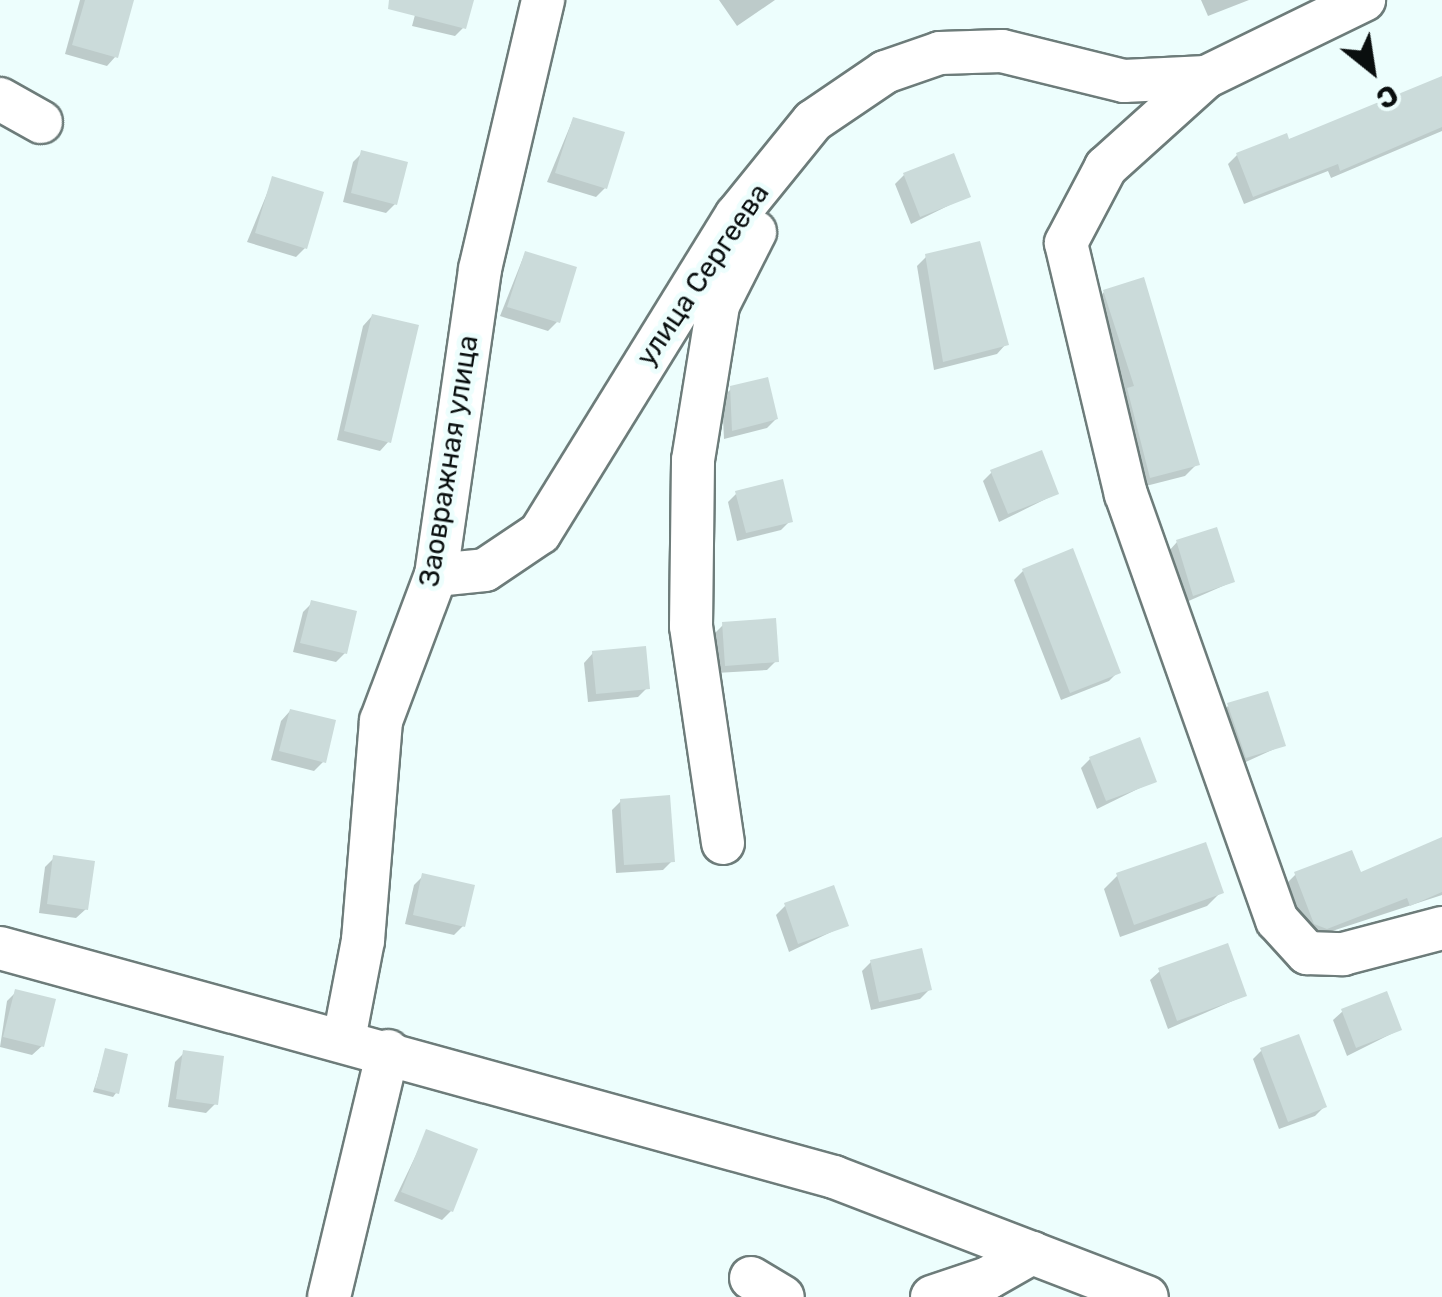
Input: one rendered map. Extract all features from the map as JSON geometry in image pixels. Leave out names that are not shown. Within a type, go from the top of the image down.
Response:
[{"type":"street","name":"Заовражная улица","points":[[344,1040],[363,940],[381,721],[436,575],[480,270],[543,0]]},
{"type":"street","name":"улица Сергеева","points":[[436,575],[485,570],[540,532],[736,216],[813,121],[884,72],[940,53],[1002,51],[1088,73],[1162,83],[1206,78],[1364,0]]},
{"type":"street","points":[[1088,73],[1114,110],[1106,166],[1066,243],[1085,336],[1126,494],[1277,920],[1307,953],[1343,954],[1442,928]]},
{"type":"street","points":[[1106,166],[1206,78]]},
{"type":"street","points":[[0,99],[41,122]]},
{"type":"street","points":[[724,843],[690,626],[693,460],[718,305],[813,121]]},
{"type":"street","points":[[0,948],[834,1177],[1147,1297]]},
{"type":"street","points":[[330,1297],[388,1052]]},
{"type":"street","points":[[932,1297],[986,1288],[1032,1253]]},
{"type":"building","points":[[85,0],[134,0],[118,58],[72,45]]},
{"type":"building","points":[[389,0],[474,0],[466,29],[388,9]]},
{"type":"building","points":[[1442,76],[1442,127],[1340,171],[1338,164],[1253,197],[1236,153],[1287,133],[1289,139]]},
{"type":"building","points":[[573,117],[625,132],[607,189],[555,173]]},
{"type":"building","points":[[361,150],[408,162],[397,205],[351,193]]},
{"type":"building","points":[[954,153],[971,197],[920,217],[903,173]]},
{"type":"building","points":[[272,176],[324,192],[307,249],[255,233]]},
{"type":"building","points":[[980,241],[1009,345],[943,362],[925,254]]},
{"type":"building","points":[[525,251],[577,267],[560,323],[507,307]]},
{"type":"building","points":[[1144,277],[1200,465],[1150,478],[1127,388],[1134,386],[1103,290]]},
{"type":"building","points":[[372,314],[419,325],[391,443],[344,431]]},
{"type":"building","points":[[768,377],[778,419],[732,431],[730,386]]},
{"type":"building","points":[[1042,450],[1059,494],[1008,514],[990,470]]},
{"type":"building","points":[[783,479],[793,522],[746,533],[735,491]]},
{"type":"building","points":[[1217,527],[1235,582],[1193,596],[1176,540]]},
{"type":"building","points":[[1073,548],[1121,673],[1070,693],[1022,569]]},
{"type":"building","points":[[311,600],[357,611],[347,654],[300,643]]},
{"type":"building","points":[[776,618],[779,662],[725,666],[722,622]]},
{"type":"building","points":[[646,646],[650,689],[596,694],[592,651]]},
{"type":"building","points":[[1268,691],[1286,746],[1246,758],[1227,703]]},
{"type":"building","points":[[290,709],[336,720],[326,763],[279,751]]},
{"type":"building","points":[[1140,737],[1157,782],[1106,801],[1089,757]]},
{"type":"building","points":[[670,795],[675,862],[624,865],[620,799]]},
{"type":"building","points":[[1442,837],[1442,892],[1410,906],[1407,898],[1327,929],[1314,924],[1294,872],[1352,850],[1361,872]]},
{"type":"building","points":[[1206,842],[1224,893],[1134,925],[1116,873]]},
{"type":"building","points":[[53,855],[95,861],[88,910],[47,904]]},
{"type":"building","points":[[422,873],[475,885],[465,927],[413,915]]},
{"type":"building","points":[[834,885],[849,926],[798,944],[784,903]]},
{"type":"building","points":[[1228,943],[1247,996],[1177,1021],[1158,968]]},
{"type":"building","points":[[922,948],[932,990],[879,1002],[870,960]]},
{"type":"building","points":[[15,989],[56,999],[44,1047],[3,1037]]},
{"type":"building","points":[[1387,991],[1402,1030],[1356,1048],[1341,1009]]},
{"type":"building","points":[[1299,1034],[1327,1107],[1288,1122],[1260,1048]]},
{"type":"building","points":[[105,1048],[128,1054],[119,1094],[95,1088]]},
{"type":"building","points":[[183,1050],[224,1056],[218,1105],[176,1099]]},
{"type":"building","points":[[426,1129],[478,1149],[453,1212],[401,1192]]}]
